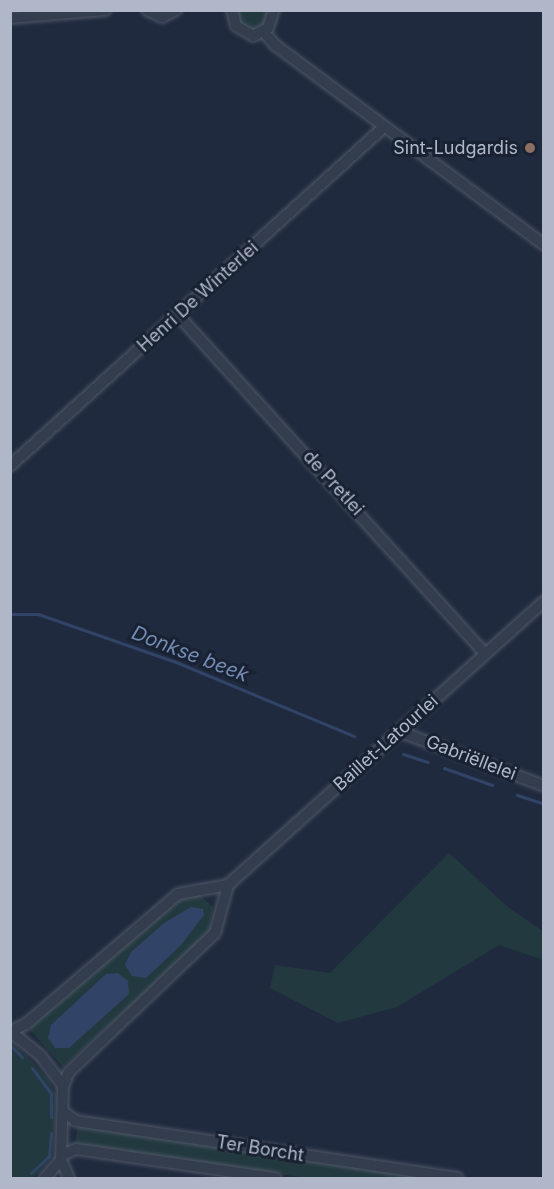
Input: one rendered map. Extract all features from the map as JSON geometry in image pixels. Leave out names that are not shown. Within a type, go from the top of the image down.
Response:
[{"type":"street","points":[[10,18],[106,10]]},
{"type":"street","points":[[147,10],[162,17],[176,10]]},
{"type":"street","points":[[230,11],[236,26],[244,33],[264,32]]},
{"type":"street","points":[[264,32],[275,12]]},
{"type":"street","points":[[264,32],[273,44],[543,245]]},
{"type":"street","name":"Henri De Winterlei","points":[[10,466],[384,128]]},
{"type":"street","name":"de Pretlei","points":[[178,315],[485,654]]},
{"type":"street","name":"Baillet-Latourlei","points":[[228,885],[543,600]]},
{"type":"street","name":"Gabriëllelei","points":[[398,731],[543,786]]},
{"type":"street","points":[[63,1086],[40,1055],[11,1031],[26,1024],[178,894],[228,885],[219,925],[207,943],[69,1072],[63,1086],[65,1113],[62,1158],[69,1179]]},
{"type":"street","name":"Ter Borcht","points":[[65,1113],[76,1121],[458,1179]]},
{"type":"street","name":"Ter Borcht","points":[[62,1158],[75,1149],[276,1179]]},
{"type":"street","points":[[45,1179],[62,1158]]},
{"type":"green space","points":[[268,10],[268,12],[264,25],[253,30],[240,23],[238,11]]},
{"type":"green space","points":[[449,853],[509,908],[543,931],[543,960],[499,945],[397,1007],[338,1023],[270,988],[275,965],[330,973]]},
{"type":"green space","points":[[200,895],[213,907],[210,929],[184,958],[63,1067],[30,1030],[32,1026],[141,927],[183,897]]},
{"type":"green space","points":[[11,1039],[50,1081],[56,1094],[54,1158],[33,1178],[11,1178]]},
{"type":"green space","points":[[78,1126],[430,1178],[306,1178],[75,1144]]},
{"type":"water","points":[[191,907],[203,909],[204,915],[181,945],[146,978],[132,976],[125,965],[131,952],[164,923]]},
{"type":"water","points":[[118,973],[128,981],[129,994],[69,1048],[55,1048],[48,1038],[51,1025],[106,974]]},
{"type":"waterway","name":"Donkse beek","points":[[10,614],[38,614],[176,662],[354,736]]},
{"type":"waterway","name":"Donkse beek","points":[[403,754],[428,762]]},
{"type":"waterway","name":"Donkse beek","points":[[444,768],[492,785]]},
{"type":"waterway","name":"Donkse beek","points":[[517,795],[544,804]]},
{"type":"waterway","points":[[10,1045],[22,1057]]},
{"type":"waterway","points":[[32,1068],[51,1093],[51,1117]]},
{"type":"waterway","points":[[31,1173],[49,1156],[51,1133]]},
{"type":"place","name":"Sint-Ludgardis","points":[[530,148]]}]
